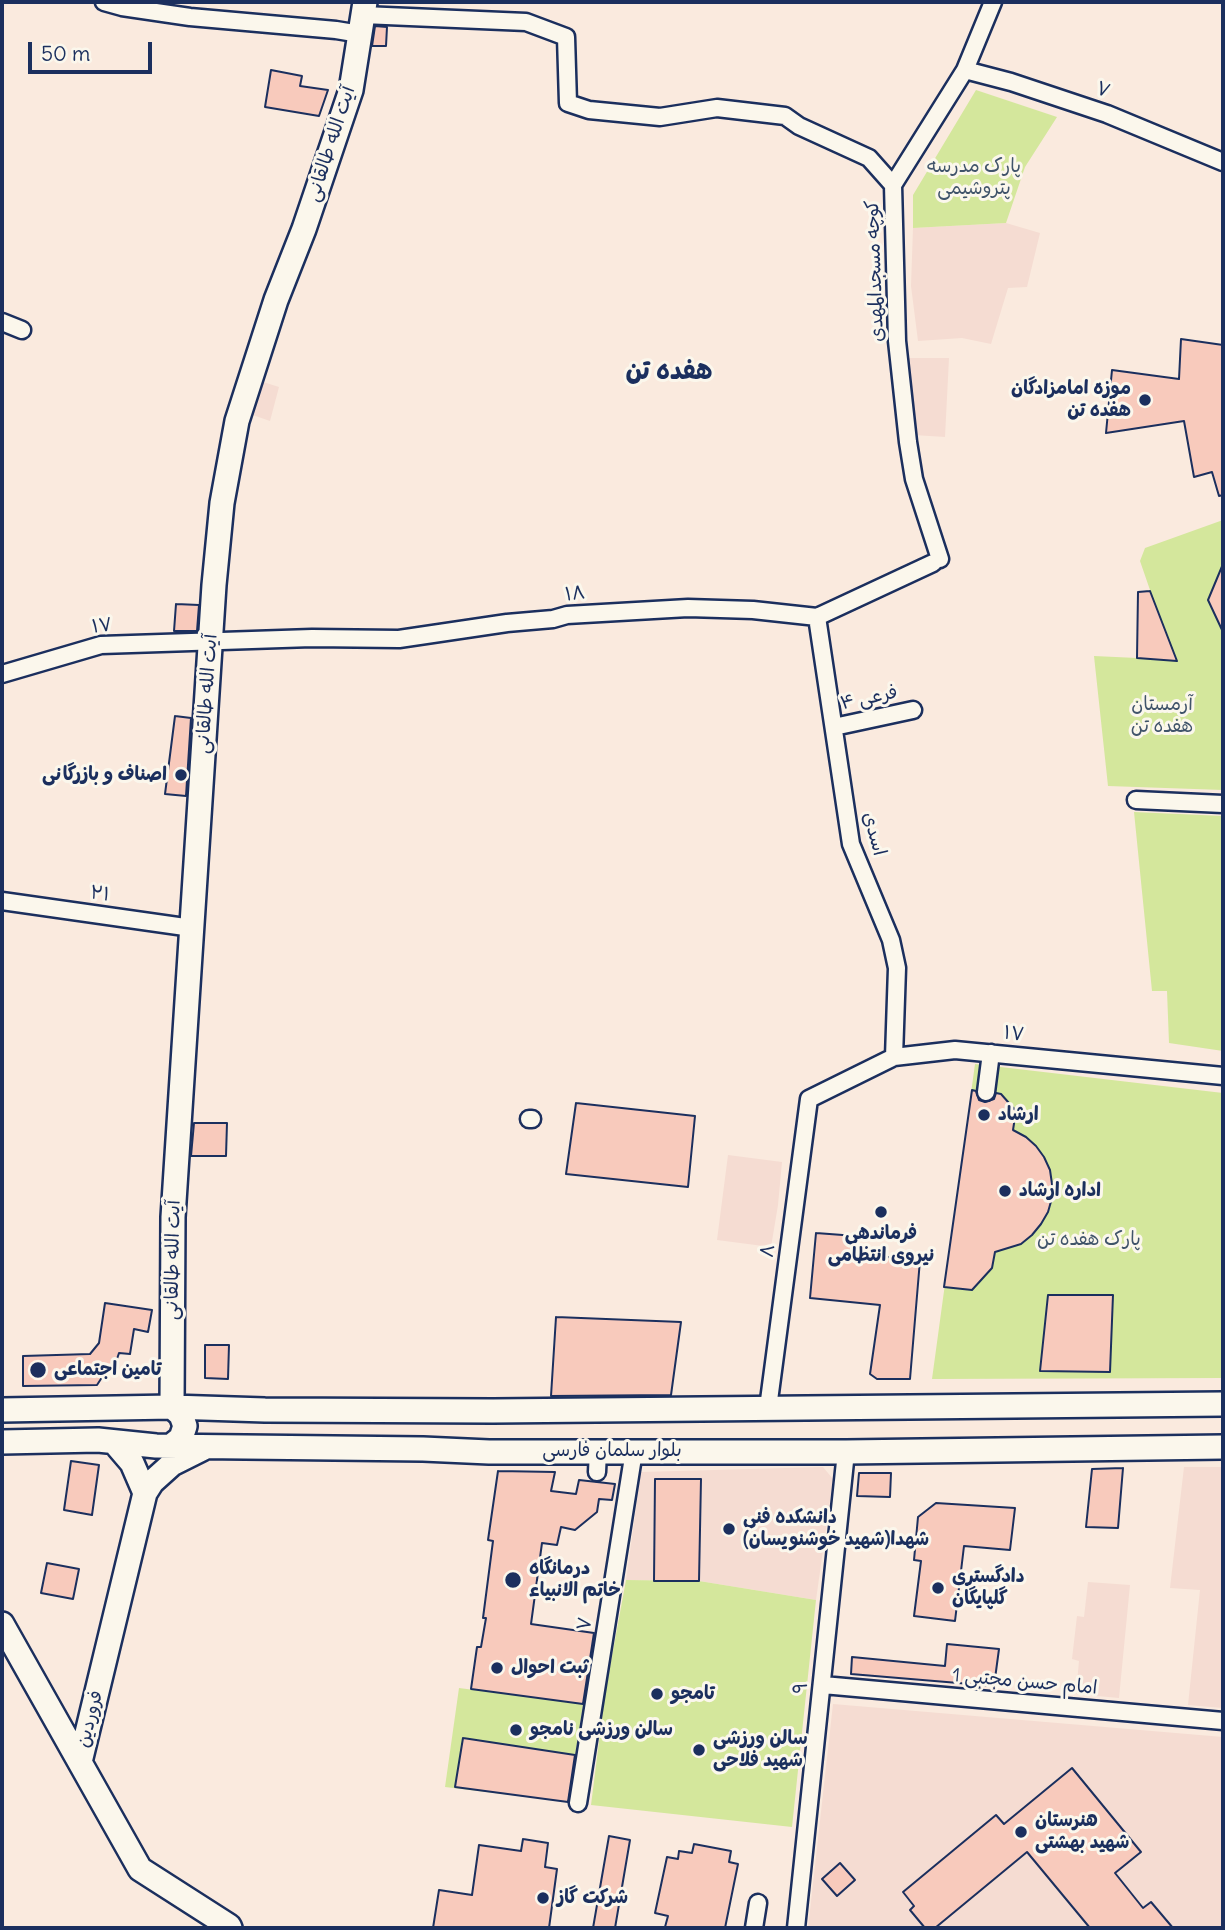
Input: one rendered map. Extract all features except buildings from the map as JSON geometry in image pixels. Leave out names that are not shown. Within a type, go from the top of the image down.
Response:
[{"type":"main road","name":"آیت الله طالقانی","points":[[171,1446],[181,1438],[185,1426],[181,1415],[172,1407],[173,1230],[170,1125],[192,928],[207,637],[222,503],[237,421],[276,300],[304,229],[351,90],[362,17]]},
{"type":"main road","points":[[2,1410],[172,1407],[265,1410],[598,1405],[768,1408],[1223,1404]]},
{"type":"main road","points":[[145,1493],[152,1482],[172,1464],[195,1451],[218,1446],[216,1426],[220,1415],[230,1408]]},
{"type":"main road","name":"بلوار سلمان فارسی","points":[[2,1442],[93,1440],[171,1446],[489,1452],[598,1462],[634,1451],[846,1452],[1223,1447]]},
{"type":"main road","points":[[114,1442],[132,1463],[145,1493]]},
{"type":"main road","name":"فروردین","points":[[145,1493],[80,1762],[141,1869],[206,1920],[230,1928]]},
{"type":"main road","points":[[2,1625],[80,1762]]},
{"type":"street","points":[[104,2],[122,8],[190,17],[362,17],[526,22],[566,37],[568,103],[589,110],[660,117],[717,108],[785,116],[799,126],[869,158],[893,186]]},
{"type":"street","name":"کوچه مسجدالمهدی","points":[[817,617],[937,561],[914,479],[907,397],[897,341],[903,287],[893,186],[965,70],[993,2]]},
{"type":"street","name":"۷","points":[[965,70],[1011,82],[1107,114],[1223,162]]},
{"type":"street","points":[[2,322],[22,330]]},
{"type":"street","name":"۱۸","points":[[207,637],[398,639],[567,615],[688,608],[753,610],[817,617]]},
{"type":"street","name":"اسدی","points":[[817,617],[851,844],[891,940],[897,968],[894,1057]]},
{"type":"street","name":"۱۷","points":[[2,674],[101,645],[207,637]]},
{"type":"street","name":"فرعی ۴","points":[[834,727],[913,710]]},
{"type":"street","points":[[1136,800],[1223,804]]},
{"type":"street","name":"۲۱","points":[[2,901],[192,928]]},
{"type":"street","name":"۱۷","points":[[809,1099],[894,1057],[955,1049],[1223,1076]]},
{"type":"street","points":[[986,1092],[991,1053]]},
{"type":"street","name":"۸","points":[[768,1408],[787,1207],[809,1099]]},
{"type":"street","name":"۷","points":[[578,1803],[581,1756],[600,1693],[594,1669],[634,1451]]},
{"type":"street","name":"۹","points":[[796,1928],[846,1452]]},
{"type":"street","name":"امام حسن مجتبی 1","points":[[823,1685],[1223,1721]]},
{"type":"street","points":[[754,1928],[758,1903]]},
{"type":"shaded area","points":[[1006,223],[1040,233],[1027,287],[1008,288],[991,344],[962,338],[918,341],[911,286],[913,228]]},
{"type":"shaded area","points":[[906,358],[949,358],[945,437],[914,435]]},
{"type":"shaded area","points":[[257,380],[279,387],[270,421],[247,413]]},
{"type":"shaded area","points":[[728,1155],[782,1162],[771,1247],[717,1240]]},
{"type":"shaded area","name":"دانشکده فنی شهدا(شهید خوشنویسان)","points":[[823,1467],[833,1479],[816,1600],[699,1581],[626,1580],[641,1472]]},
{"type":"shaded area","points":[[1184,1467],[1223,1467],[1223,1708],[1188,1705],[1200,1590],[1170,1588]]},
{"type":"shaded area","points":[[1088,1582],[1130,1585],[1119,1698],[1076,1694],[1079,1661],[1072,1659],[1077,1616],[1084,1617]]},
{"type":"shaded area","name":"هنرستان شهید بهشتی","points":[[833,1704],[1223,1737],[1223,1928],[808,1928]]},
{"type":"green space","name":"پارک مدرسه پتروشیمی","points":[[976,90],[1057,117],[1025,167],[1006,223],[913,228],[913,195]]},
{"type":"green space","name":"آرمستان هفده تن","points":[[1223,520],[1223,790],[1108,786],[1094,656],[1137,658],[1138,592],[1150,590],[1140,561],[1145,548]]},
{"type":"green space","points":[[1134,812],[1223,816],[1223,1051],[1169,1043],[1167,991],[1152,991]]},
{"type":"green space","name":"پارک هفده تن","points":[[975,1064],[1223,1093],[1223,1378],[932,1379]]},
{"type":"green space","name":"سالن ورزشی شهید فلاحی","points":[[626,1580],[699,1581],[816,1600],[792,1827],[591,1805],[605,1694]]},
{"type":"green space","name":"سالن ورزشی نامجو","points":[[459,1688],[583,1704],[568,1802],[445,1787]]},
{"type":"place","name":"موزه امامزادگان هفده تن","points":[[1145,400]]},
{"type":"place","name":"اصناف و بازرگانی","points":[[181,775]]},
{"type":"place","name":"ارشاد","points":[[984,1115]]},
{"type":"place","name":"اداره ارشاد","points":[[1005,1191]]},
{"type":"place","name":"فرماندهی نیروی انتظامی","points":[[881,1212]]},
{"type":"place","name":"تامین اجتماعی","points":[[38,1370]]},
{"type":"place","name":"دانشکده فنی شهدا(شهید خوشنویسان)","points":[[729,1529]]},
{"type":"place","name":"درمانگاه خاتم الانبیاء","points":[[513,1580]]},
{"type":"place","name":"دادگستری گلپایگان","points":[[938,1588]]},
{"type":"place","name":"ثبت احوال","points":[[497,1668]]},
{"type":"place","name":"تامجو","points":[[657,1694]]},
{"type":"place","name":"سالن ورزشی نامجو","points":[[516,1730]]},
{"type":"place","name":"سالن ورزشی شهید فلاحی","points":[[699,1750]]},
{"type":"place","name":"هنرستان شهید بهشتی","points":[[1021,1832]]},
{"type":"place","name":"شرکت گاز","points":[[543,1898]]},
{"type":"district","name":"هفده تن","points":[[669,372]]}]
